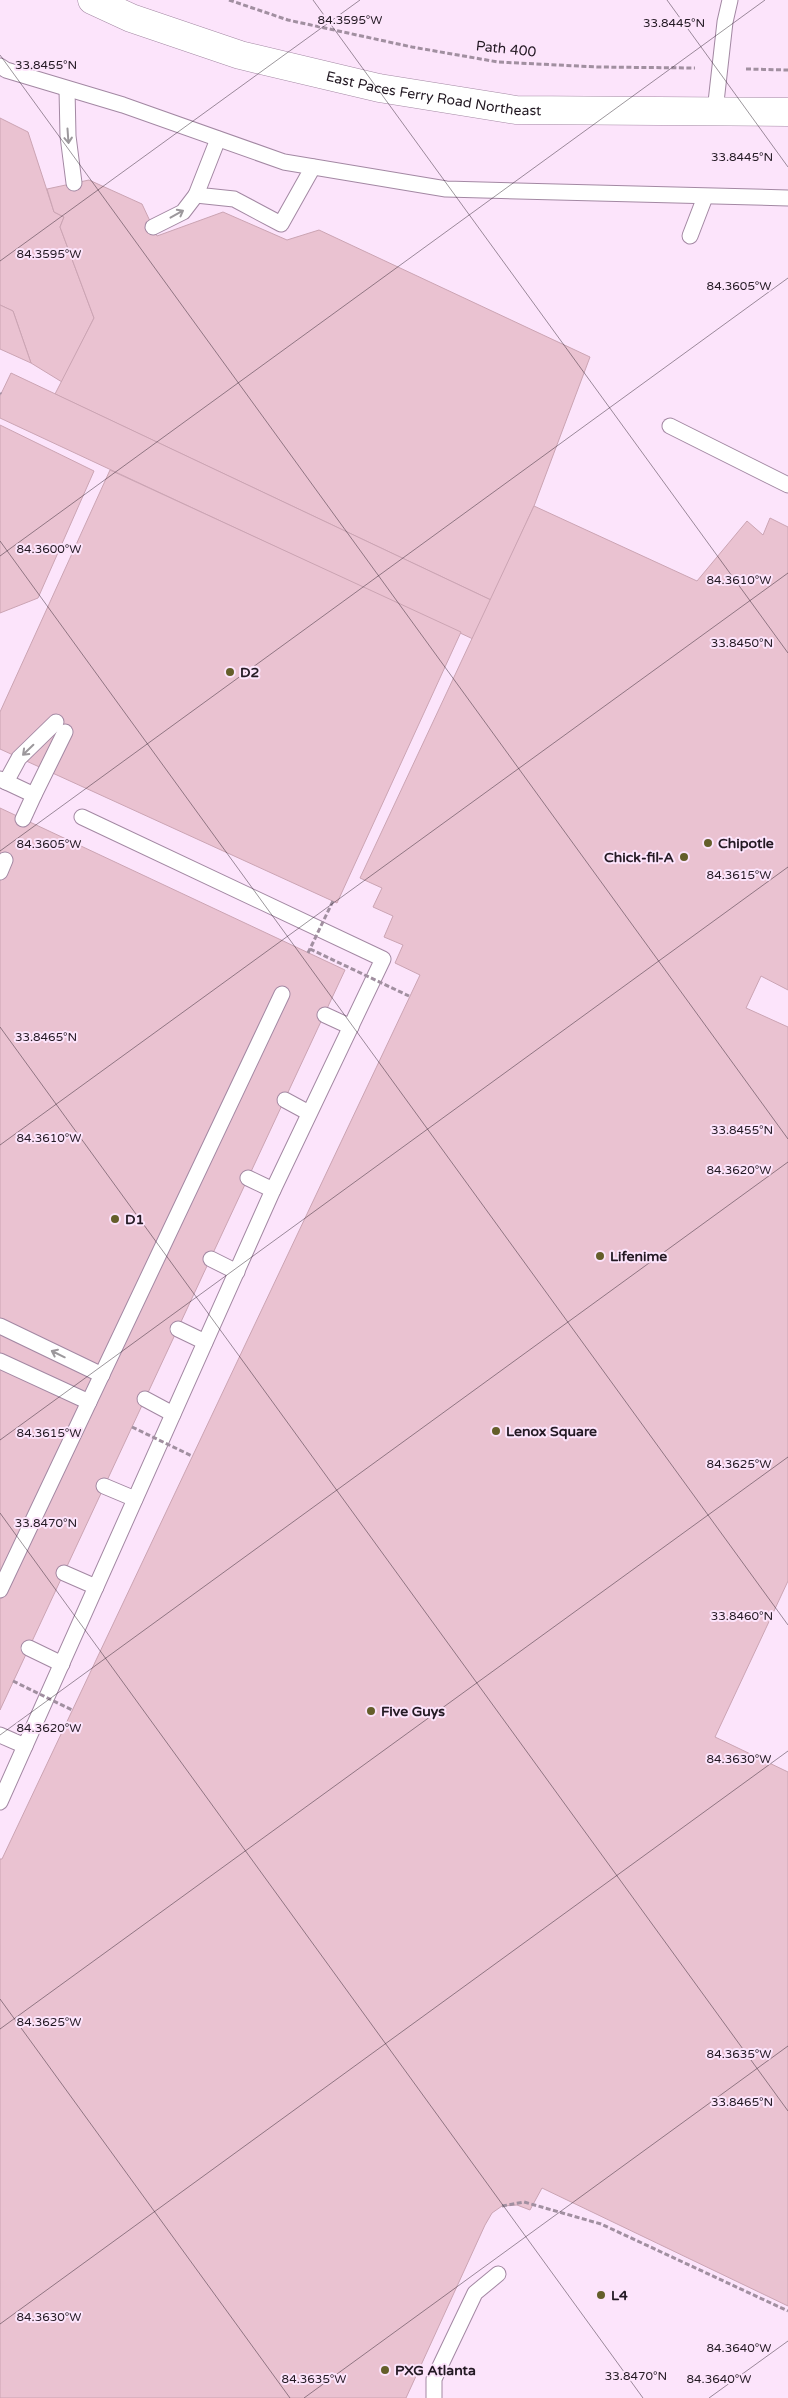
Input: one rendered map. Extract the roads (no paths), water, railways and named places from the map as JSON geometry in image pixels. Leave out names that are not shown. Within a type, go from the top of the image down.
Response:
[{"type":"street","name":"East Paces Ferry Road Northeast","points":[[92,0],[131,18],[240,55],[378,88],[516,110],[788,112]]},
{"type":"lane","points":[[715,111],[725,22],[730,0]]},
{"type":"lane","points":[[2,70],[123,105],[284,162],[446,190],[788,198]]},
{"type":"lane","points":[[67,89],[68,136],[74,183]]},
{"type":"lane","points":[[153,227],[183,212],[196,195],[218,139]]},
{"type":"lane","points":[[196,195],[234,199],[278,230],[313,167]]},
{"type":"lane","points":[[690,236],[705,196]]},
{"type":"lane","points":[[670,426],[786,480]]},
{"type":"lane","points":[[23,819],[34,795],[60,727],[19,758],[3,780],[34,795]]},
{"type":"lane","points":[[0,1802],[273,1190],[382,959],[82,817]]},
{"type":"lane","points":[[0,1590],[282,994]]},
{"type":"lane","points":[[325,1015],[351,1027]]},
{"type":"lane","points":[[285,1100],[310,1112]]},
{"type":"lane","points":[[248,1178],[273,1190]]},
{"type":"lane","points":[[211,1259],[236,1272]]},
{"type":"lane","points":[[0,1326],[102,1375]]},
{"type":"lane","points":[[178,1329],[205,1342]]},
{"type":"lane","points":[[0,1361],[89,1402]]},
{"type":"lane","points":[[145,1399],[173,1414]]},
{"type":"lane","points":[[104,1486],[135,1499]]},
{"type":"lane","points":[[64,1573],[96,1587]]},
{"type":"lane","points":[[29,1648],[62,1664]]},
{"type":"lane","points":[[0,1735],[25,1746]]},
{"type":"lane","points":[[434,2398],[434,2379],[475,2292],[498,2274]]},
{"type":"place","name":"D2","points":[[230,672]]},
{"type":"place","name":"Chipotle","points":[[708,843]]},
{"type":"place","name":"Chick-fil-A","points":[[684,857]]},
{"type":"place","name":"D1","points":[[115,1219]]},
{"type":"place","name":"Lifenime","points":[[600,1256]]},
{"type":"place","name":"Lenox Square","points":[[496,1431]]},
{"type":"place","name":"Five Guys","points":[[371,1711]]},
{"type":"place","name":"L4","points":[[601,2295]]},
{"type":"place","name":"PXG Atlanta","points":[[385,2370]]}]
